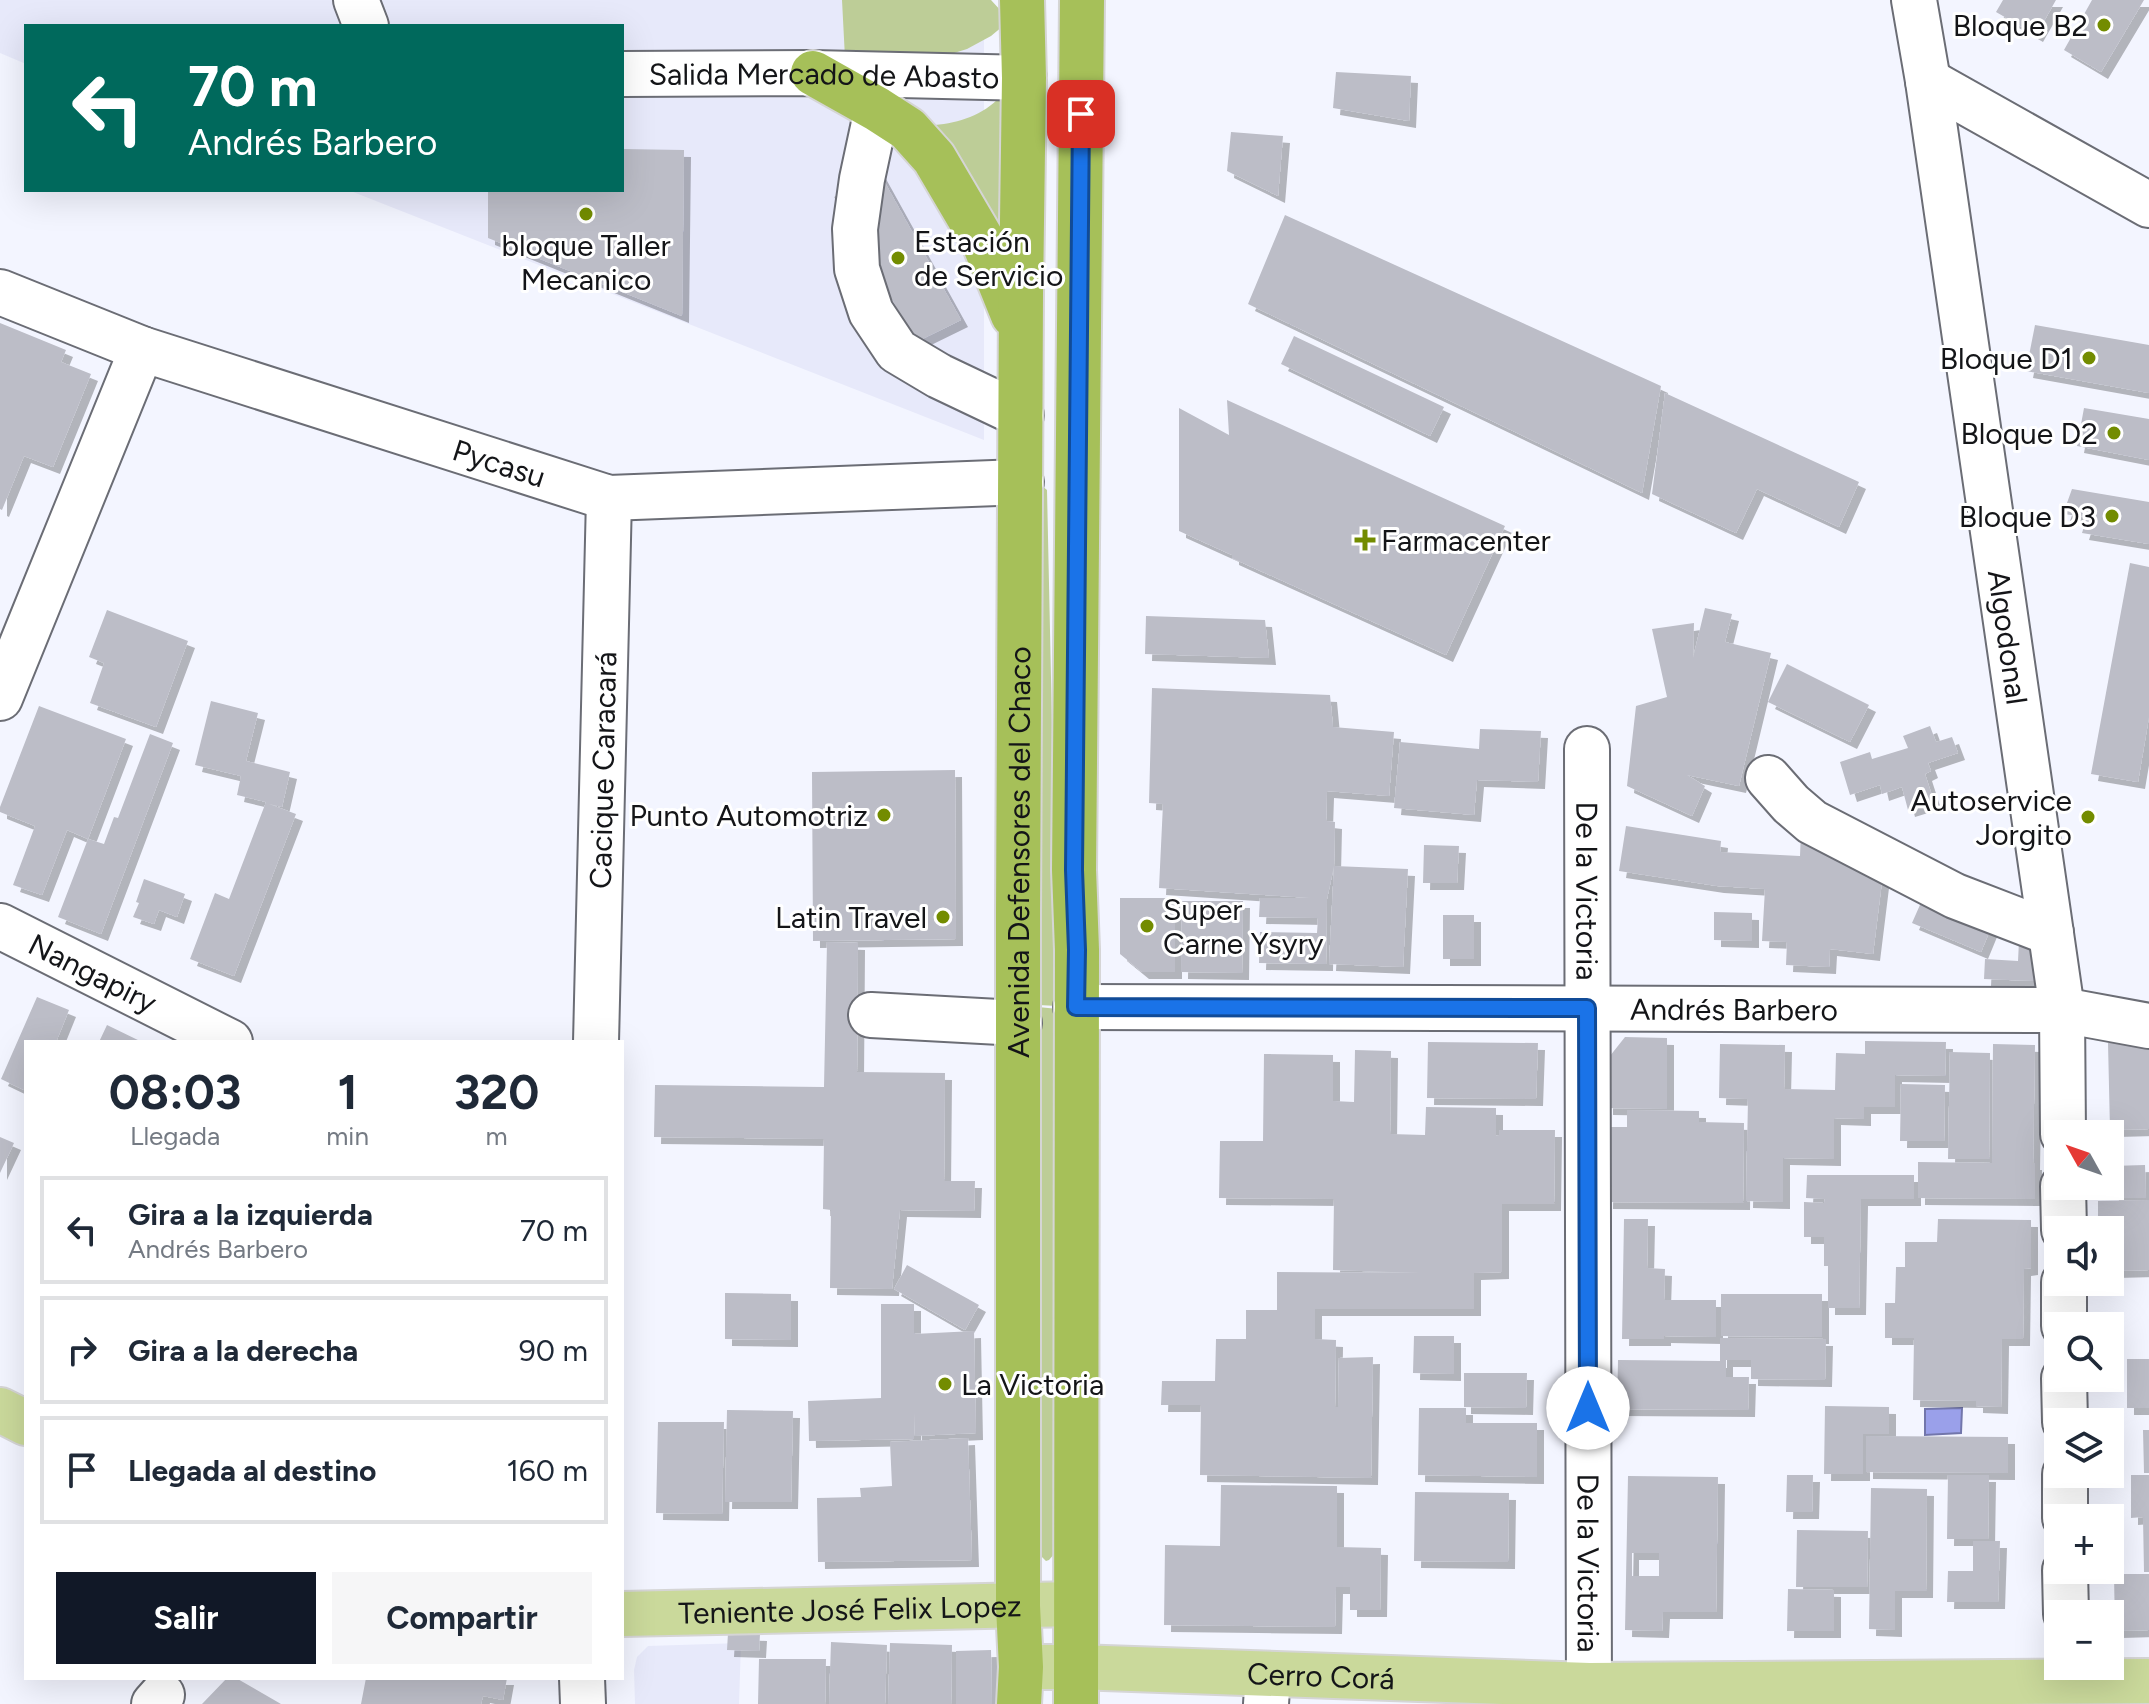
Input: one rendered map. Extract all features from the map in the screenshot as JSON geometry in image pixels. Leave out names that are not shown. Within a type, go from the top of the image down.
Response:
[{"type":"highway","name":"Avenida Defensores del Chaco","points":[[1022,0],[1055,66],[1077,950],[1076,1686]]},
{"type":"highway","points":[[1055,66],[1060,0]]},
{"type":"highway","name":"Avenida Defensores del Chaco","points":[[1020,1686],[1021,337],[1055,66],[1082,0]]},
{"type":"highway","points":[[813,73],[908,129],[934,158],[984,243],[1021,337]]},
{"type":"main road","points":[[0,1410],[24,1422]]},
{"type":"main road","name":"Teniente José Felix Lopez","points":[[624,1614],[1076,1604]]},
{"type":"main road","name":"Cerro Corá","points":[[1020,1686],[1589,1695],[2149,1681]]},
{"type":"street","points":[[356,0],[365,24]]},
{"type":"street","name":"Algodonal","points":[[1914,0],[2062,1010],[2063,1120]]},
{"type":"street","name":"Salida Mercado de Abasto","points":[[624,74],[813,73],[1055,66]]},
{"type":"street","points":[[1928,81],[2149,205]]},
{"type":"street","points":[[877,109],[855,229],[857,269],[871,312],[897,351],[939,376],[1021,415]]},
{"type":"street","name":"Pycasu","points":[[0,292],[142,349],[609,498],[1021,482]]},
{"type":"street","points":[[0,698],[142,349]]},
{"type":"street","name":"Cacique Caracará","points":[[596,1040],[609,498]]},
{"type":"street","name":"De la Victoria","points":[[1587,749],[1589,1695]]},
{"type":"street","points":[[1768,778],[1812,822],[1955,896],[2051,933]]},
{"type":"street","name":"Nangapiry","points":[[0,926],[226,1040]]},
{"type":"street","name":"Andrés Barbero","points":[[1076,1007],[2062,1010],[2149,1026]]},
{"type":"street","points":[[871,1015],[1019,1023]]},
{"type":"street","points":[[582,1680],[583,1704]]},
{"type":"shaded area","points":[[0,0],[984,0],[984,440],[353,192],[624,192],[624,24],[24,24],[24,63],[0,53]]},
{"type":"shaded area","points":[[741,1643],[739,1704],[635,1704],[634,1670],[637,1657],[648,1646]]},
{"type":"green space","points":[[842,0],[991,0],[1002,12],[1003,26],[967,49],[938,58],[845,58]]},
{"type":"green space","points":[[1000,97],[1005,251],[935,125],[970,117]]},
{"type":"green space","points":[[1042,486],[1047,490],[1058,1006],[1038,1005]]},
{"type":"green space","points":[[1038,1007],[1058,1009],[1055,1553],[1046,1561],[1039,1554]]},
{"type":"water","points":[[1962,1408],[1961,1433],[1925,1435],[1925,1409]]},
{"type":"building","points":[[2003,0],[2056,0],[2036,35],[1996,12]]},
{"type":"building","name":"Bloque B2","points":[[2092,0],[2144,0],[2101,72],[2064,50]]},
{"type":"building","points":[[1336,72],[1411,76],[1409,121],[1333,108]]},
{"type":"building","points":[[1231,132],[1283,136],[1278,196],[1227,171]]},
{"type":"building","name":"bloque Taller Mecanico","points":[[624,149],[684,150],[682,316],[488,238],[488,192],[624,192]]},
{"type":"building","name":"Estación de Servicio","points":[[879,172],[961,320],[916,342],[834,197]]},
{"type":"building","points":[[1285,215],[1661,386],[1642,493],[1248,304]]},
{"type":"building","points":[[0,323],[66,350],[61,362],[91,374],[53,467],[24,456],[2,510],[0,509]]},
{"type":"building","name":"Bloque D1","points":[[2035,325],[2149,345],[2149,393],[2026,371]]},
{"type":"building","points":[[1294,336],[1444,407],[1430,436],[1281,364]]},
{"type":"building","points":[[1665,393],[1859,482],[1839,527],[1757,489],[1736,533],[1652,494]]},
{"type":"building","name":"Farmacenter","points":[[1227,400],[1505,526],[1446,655],[1179,531],[1179,408],[1229,435]]},
{"type":"building","name":"Bloque D2","points":[[2084,408],[2149,419],[2149,460],[2077,446]]},
{"type":"building","name":"Bloque D3","points":[[2072,489],[2149,502],[2149,544],[2082,533],[2087,517],[2063,514]]},
{"type":"building","points":[[2130,563],[2149,567],[2149,717],[2138,782],[2091,774]]},
{"type":"building","points":[[1705,608],[1732,614],[1725,642],[1771,653],[1739,786],[1687,775],[1705,786],[1692,816],[1627,786],[1636,706],[1667,697],[1652,629],[1694,623],[1693,658]]},
{"type":"building","points":[[107,610],[188,641],[156,727],[90,703],[104,663],[89,657]]},
{"type":"building","points":[[1146,616],[1265,620],[1269,658],[1145,654]]},
{"type":"building","points":[[1787,664],[1869,705],[1850,742],[1768,702]]},
{"type":"building","points":[[1152,688],[1330,695],[1333,727],[1394,732],[1389,796],[1327,791],[1326,821],[1335,822],[1334,866],[1327,899],[1326,964],[1259,963],[1260,932],[1317,933],[1318,918],[1259,917],[1260,898],[1310,898],[1159,888],[1163,804],[1149,803]]},
{"type":"building","points":[[211,701],[258,713],[246,761],[290,772],[282,807],[269,804],[296,814],[234,976],[190,959],[215,893],[229,899],[266,802],[237,795],[241,776],[195,765]]},
{"type":"building","points":[[39,706],[126,739],[88,839],[67,830],[42,895],[13,885],[35,826],[0,812]]},
{"type":"building","points":[[1930,726],[1936,742],[1952,737],[1958,753],[1928,763],[1931,771],[1925,774],[1934,802],[1908,810],[1902,787],[1882,794],[1880,785],[1850,795],[1840,762],[1870,752],[1872,759],[1908,748],[1903,736]]},
{"type":"building","points":[[1480,729],[1541,731],[1538,782],[1477,780],[1474,815],[1394,808],[1400,742],[1479,749]]},
{"type":"building","points":[[150,734],[173,743],[101,934],[58,917],[88,839],[104,844],[114,817],[118,818]]},
{"type":"building","points":[[955,770],[956,939],[813,941],[812,772]]},
{"type":"building","points":[[1626,826],[1721,841],[1720,852],[1800,856],[1801,831],[1836,852],[1835,860],[1884,865],[1873,954],[1830,949],[1829,967],[1786,965],[1787,942],[1762,941],[1765,889],[1717,886],[1619,871]]},
{"type":"building","points":[[1424,845],[1459,846],[1457,883],[1423,883]]},
{"type":"building","points":[[1334,866],[1408,869],[1403,967],[1329,964]]},
{"type":"building","points":[[144,879],[185,894],[177,917],[159,910],[154,924],[133,917]]},
{"type":"building","points":[[1927,889],[1995,918],[1981,952],[1912,923]]},
{"type":"building","name":"Super Carne Ysyry","points":[[1120,898],[1175,898],[1175,972],[1142,972],[1120,954]]},
{"type":"building","points":[[1182,901],[1243,901],[1242,973],[1181,972]]},
{"type":"building","points":[[1714,912],[1752,913],[1752,941],[1714,940]]},
{"type":"building","points":[[1443,915],[1474,915],[1474,959],[1443,959]]},
{"type":"building","points":[[2019,941],[2039,942],[2037,981],[1984,979],[1985,959],[2018,961]]},
{"type":"building","points":[[827,942],[858,943],[857,1072],[945,1073],[944,1181],[975,1181],[974,1211],[900,1210],[892,1289],[830,1288],[831,1210],[823,1209],[824,1139],[654,1137],[655,1085],[824,1087]]},
{"type":"building","points":[[37,997],[69,1010],[57,1040],[24,1040],[24,1090],[1,1079]]},
{"type":"building","points":[[107,1025],[138,1040],[100,1040]]},
{"type":"building","points":[[1625,1037],[1667,1038],[1667,1109],[1606,1108],[1606,1061]]},
{"type":"building","points":[[1865,1041],[1946,1042],[1945,1076],[1895,1075],[1895,1107],[1864,1107],[1864,1119],[1834,1118],[1834,1159],[1783,1158],[1783,1202],[1746,1201],[1748,1099],[1719,1098],[1720,1044],[1785,1045],[1784,1089],[1835,1090],[1836,1053],[1865,1054]]},
{"type":"building","points":[[1428,1042],[1538,1043],[1536,1099],[1427,1098]]},
{"type":"building","points":[[2149,1042],[2149,1129],[2124,1130],[2124,1120],[2110,1120],[2108,1043]]},
{"type":"building","points":[[1993,1044],[2035,1045],[2035,1199],[1918,1198],[1918,1162],[1992,1163]]},
{"type":"building","points":[[1355,1050],[1391,1051],[1390,1134],[1425,1135],[1426,1107],[1496,1108],[1496,1136],[1499,1130],[1555,1130],[1554,1204],[1502,1204],[1502,1272],[1474,1273],[1474,1309],[1315,1309],[1315,1339],[1336,1340],[1335,1407],[1338,1407],[1339,1358],[1373,1357],[1371,1478],[1200,1475],[1201,1405],[1161,1405],[1162,1381],[1215,1381],[1216,1339],[1246,1339],[1246,1310],[1277,1310],[1277,1272],[1420,1273],[1333,1270],[1334,1199],[1219,1198],[1220,1141],[1263,1141],[1264,1054],[1333,1055],[1333,1101],[1354,1102]]},
{"type":"building","points":[[1950,1052],[1990,1053],[1989,1159],[1948,1159]]},
{"type":"building","points":[[1901,1084],[1945,1085],[1944,1141],[1900,1141]]},
{"type":"building","points":[[1627,1110],[1699,1111],[1699,1122],[1744,1123],[1743,1203],[1606,1202],[1607,1127],[1627,1127]]},
{"type":"building","points":[[0,1137],[14,1143],[0,1173]]},
{"type":"building","points":[[2145,1165],[2146,1198],[2124,1198],[2124,1166]]},
{"type":"building","points":[[1807,1175],[1914,1175],[1914,1199],[1861,1199],[1859,1308],[1828,1308],[1824,1237],[1804,1237],[1804,1202],[1824,1203],[1825,1199],[1806,1198]]},
{"type":"building","points":[[2149,1200],[2149,1270],[2124,1271],[2124,1216],[2098,1216],[2098,1201]]},
{"type":"building","points":[[1624,1219],[1648,1219],[1647,1268],[1665,1269],[1664,1300],[1716,1300],[1716,1337],[1622,1339]]},
{"type":"building","points":[[1938,1219],[2031,1220],[2031,1268],[2024,1269],[2023,1339],[2002,1339],[2001,1407],[1976,1406],[1976,1401],[1913,1400],[1914,1338],[1885,1338],[1885,1303],[1895,1303],[1896,1267],[1905,1267],[1905,1242],[1937,1242]]},
{"type":"building","points":[[907,1265],[979,1305],[965,1330],[894,1289]]},
{"type":"building","points":[[725,1293],[791,1294],[791,1340],[725,1339]]},
{"type":"building","points":[[1721,1294],[1822,1294],[1822,1337],[1721,1336]]},
{"type":"building","points":[[881,1304],[914,1304],[914,1334],[974,1331],[976,1433],[915,1436],[914,1413],[914,1439],[809,1441],[808,1401],[881,1398]]},
{"type":"building","points":[[1414,1336],[1454,1336],[1454,1374],[1413,1373]]},
{"type":"building","points":[[1720,1338],[1826,1339],[1825,1380],[1751,1379],[1751,1360],[1726,1360],[1726,1377],[1749,1377],[1748,1410],[1617,1409],[1618,1360],[1720,1361]]},
{"type":"building","points":[[2127,1359],[2149,1359],[2149,1408],[2127,1408]]},
{"type":"building","points":[[1464,1373],[1527,1373],[1526,1408],[1464,1407]]},
{"type":"building","points":[[1825,1406],[1889,1407],[1889,1434],[1863,1434],[1863,1474],[1824,1474]]},
{"type":"building","points":[[1419,1408],[1466,1408],[1466,1423],[1537,1423],[1537,1477],[1418,1475]]},
{"type":"building","points":[[727,1410],[793,1411],[791,1502],[725,1502]]},
{"type":"building","points":[[658,1422],[724,1422],[722,1514],[656,1513]]},
{"type":"building","points":[[2143,1430],[2149,1430],[2149,1473],[2144,1473]]},
{"type":"building","points":[[1866,1436],[2008,1437],[2008,1473],[1866,1472]]},
{"type":"building","points":[[968,1438],[972,1560],[818,1562],[817,1498],[861,1497],[860,1488],[892,1486],[890,1442]]},
{"type":"building","points":[[1787,1475],[1813,1475],[1812,1512],[1786,1512]]},
{"type":"building","points":[[1948,1475],[1989,1475],[1988,1539],[1947,1539]]},
{"type":"building","points":[[2131,1475],[2149,1475],[2149,1572],[2144,1572],[2143,1517],[2131,1518]]},
{"type":"building","points":[[1628,1476],[1718,1477],[1716,1612],[1663,1612],[1662,1631],[1625,1630]],"holes":[[[1632,1553],[1659,1553],[1659,1576],[1632,1576]]]},
{"type":"building","points":[[1221,1485],[1337,1486],[1337,1547],[1381,1548],[1380,1610],[1350,1610],[1350,1587],[1336,1587],[1335,1627],[1164,1625],[1165,1545],[1220,1546]]},
{"type":"building","points":[[1871,1488],[1927,1489],[1926,1591],[1895,1591],[1895,1630],[1869,1629]]},
{"type":"building","points":[[1415,1492],[1509,1493],[1508,1562],[1414,1561]]},
{"type":"building","points":[[1797,1530],[1868,1531],[1867,1587],[1796,1587]]},
{"type":"building","points":[[1973,1541],[2000,1541],[1998,1602],[1947,1602],[1948,1571],[1973,1571]]},
{"type":"building","points":[[2124,1574],[2149,1574],[2149,1630],[2124,1631],[2124,1600],[2114,1600],[2114,1584],[2124,1584]]},
{"type":"building","points":[[1788,1589],[1834,1590],[1834,1631],[1787,1631]]},
{"type":"building","points":[[728,1633],[760,1634],[759,1651],[727,1650]]},
{"type":"building","points":[[831,1642],[887,1645],[885,1704],[829,1704]]},
{"type":"building","points":[[890,1643],[952,1645],[951,1704],[888,1704]]},
{"type":"building","points":[[991,1650],[992,1704],[956,1704],[956,1651]]},
{"type":"building","points":[[759,1659],[826,1659],[825,1704],[758,1704]]},
{"type":"building","points":[[225,1680],[239,1680],[281,1704],[202,1704]]},
{"type":"building","points":[[366,1680],[507,1680],[503,1700],[483,1696],[481,1704],[361,1704]]},
{"type":"place","name":"Bloque B2","points":[[2104,25]]},
{"type":"place","name":"bloque Taller Mecanico","points":[[586,214]]},
{"type":"place","name":"Estación de Servicio","points":[[898,258]]},
{"type":"place","name":"Bloque D1","points":[[2089,358]]},
{"type":"place","name":"Bloque D2","points":[[2114,433]]},
{"type":"place","name":"Bloque D3","points":[[2112,516]]},
{"type":"place","name":"Farmacenter","points":[[1365,540]]},
{"type":"place","name":"Punto Automotriz","points":[[884,815]]},
{"type":"place","name":"Autoservice Jorgito","points":[[2088,817]]},
{"type":"place","name":"Latin Travel","points":[[943,917]]},
{"type":"place","name":"Super Carne Ysyry","points":[[1147,926]]},
{"type":"place","name":"La Victoria","points":[[945,1384]]},
{"type":"route","points":[[1081,114],[1074,870],[1076,1007],[1587,1008],[1588,1408]]}]
